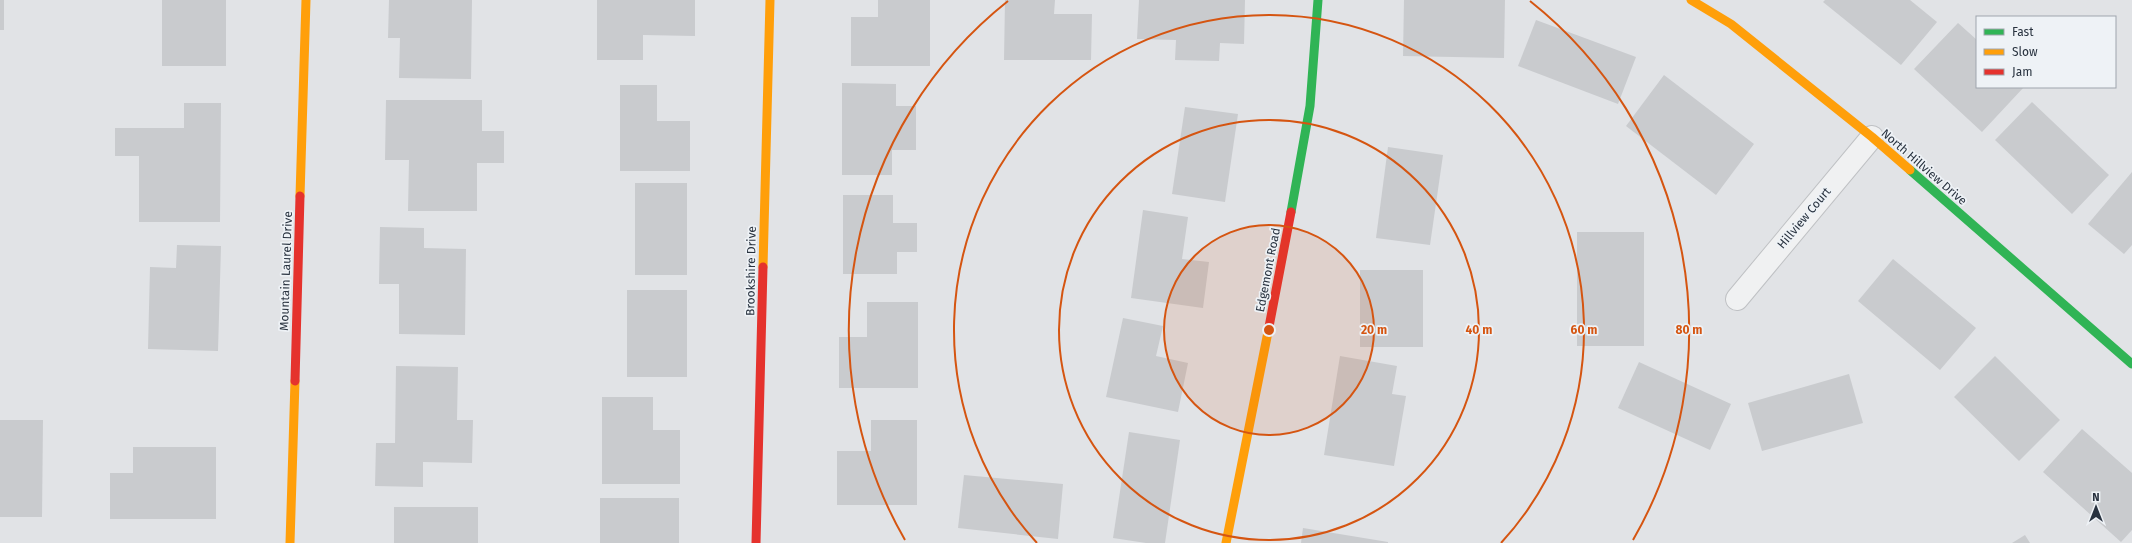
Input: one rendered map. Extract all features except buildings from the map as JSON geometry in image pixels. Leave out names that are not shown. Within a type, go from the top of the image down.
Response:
[{"type":"street","name":"Mountain Laurel Drive","points":[[290,543],[306,0]]},
{"type":"street","name":"Brookshire Drive","points":[[756,543],[770,0]]},
{"type":"street","name":"Edgemont Road","points":[[1226,543],[1279,280],[1310,106],[1318,0]]},
{"type":"street","name":"North Hillview Drive","points":[[1691,0],[1732,24],[1872,137],[2132,364]]},
{"type":"street","name":"Hillview Court","points":[[1737,299],[1872,137]]},
{"type":"traffic: fast","points":[[1291,212],[1310,106],[1318,0]]},
{"type":"traffic: fast","points":[[1910,170],[2132,364]]},
{"type":"traffic: slow","points":[[300,196],[306,0]]},
{"type":"traffic: slow","points":[[763,267],[770,0]]},
{"type":"traffic: slow","points":[[1691,0],[1731,24],[1872,137],[1910,170]]},
{"type":"traffic: slow","points":[[1226,543],[1268,332]]},
{"type":"traffic: slow","points":[[290,543],[295,381]]},
{"type":"traffic: jam","points":[[295,381],[300,196]]},
{"type":"traffic: jam","points":[[1268,332],[1291,212]]},
{"type":"traffic: jam","points":[[756,543],[763,267]]}]
